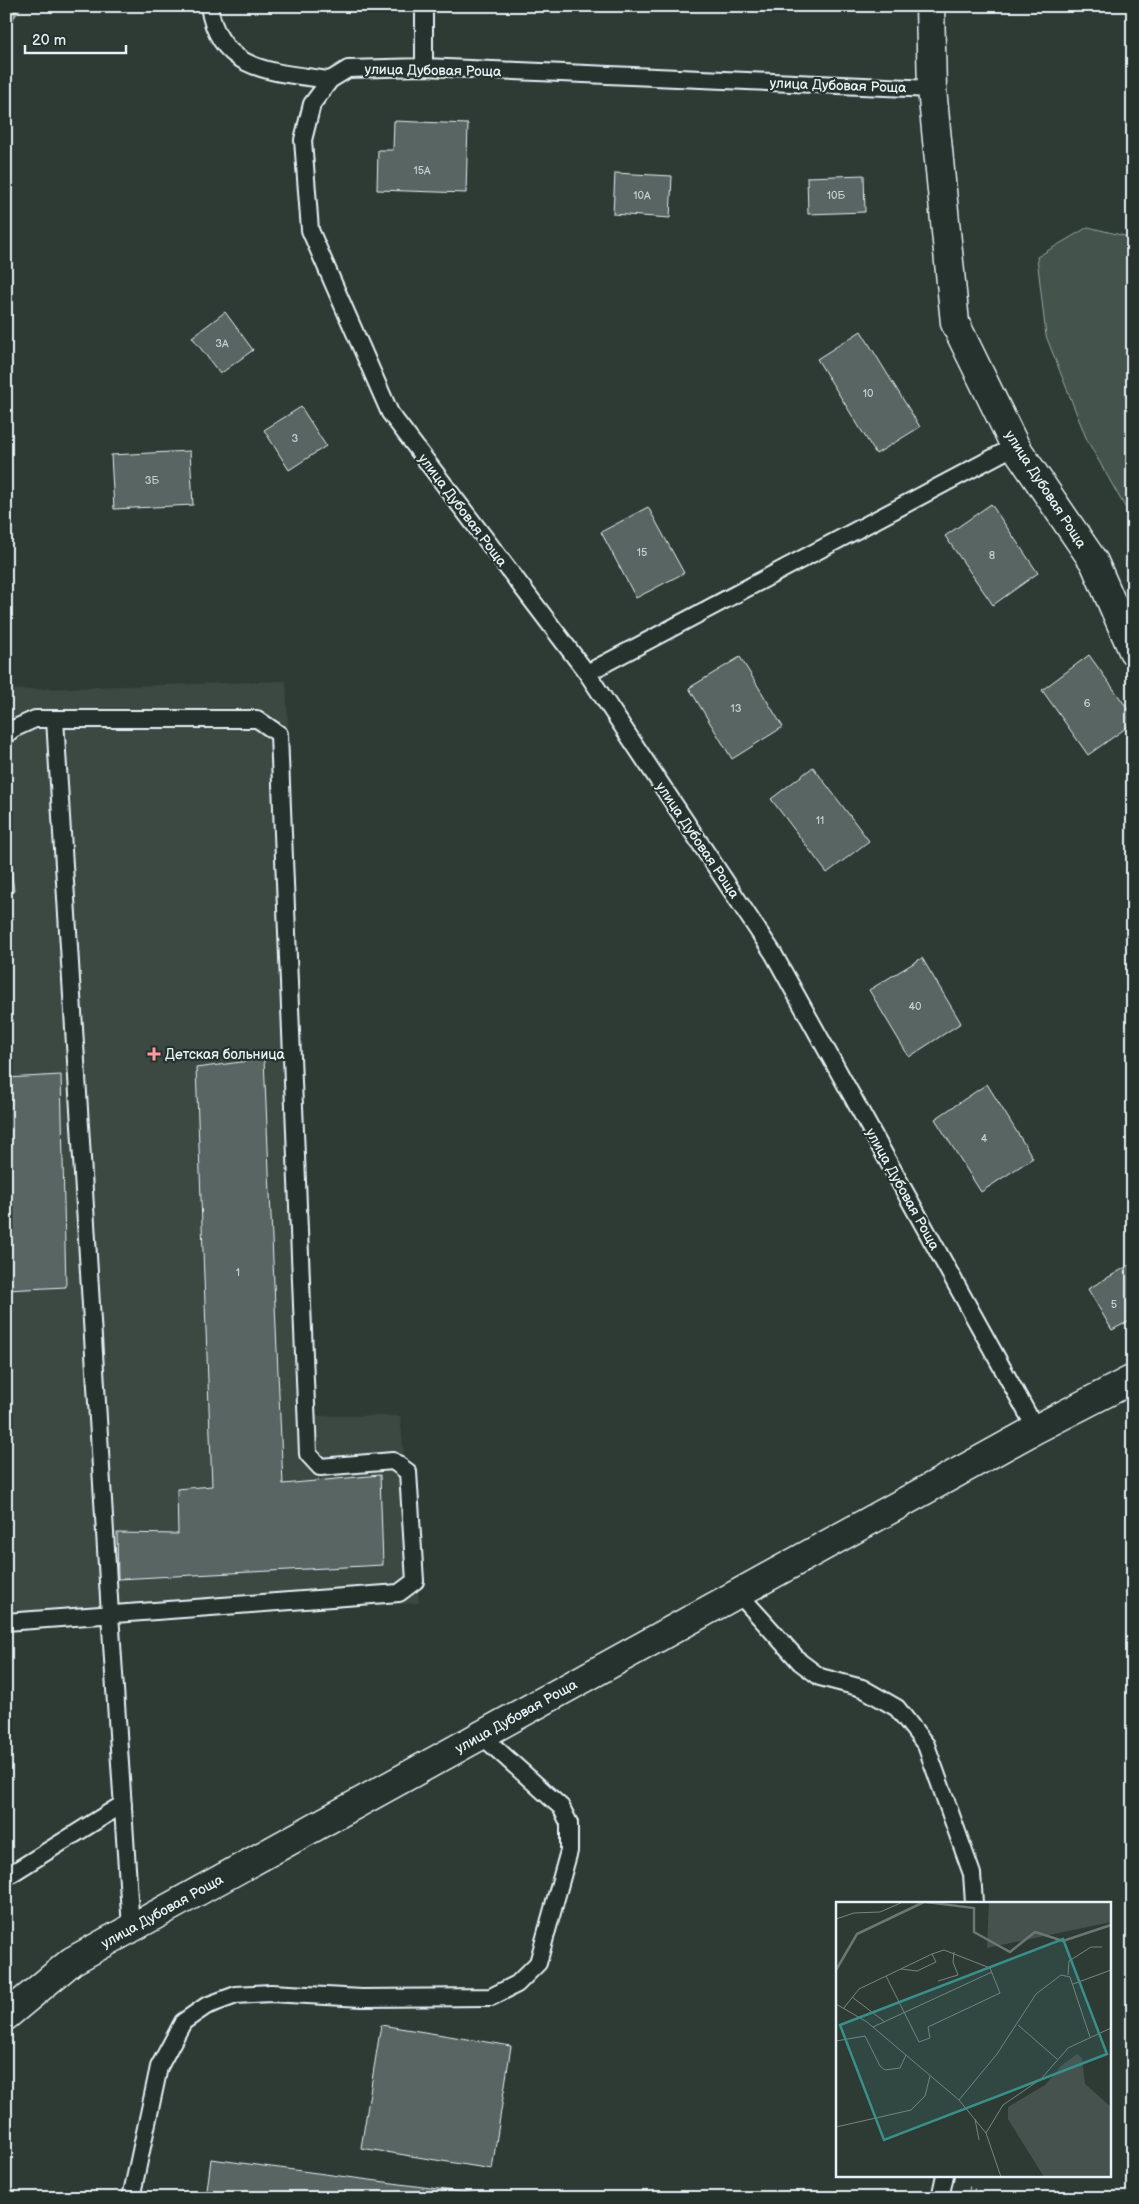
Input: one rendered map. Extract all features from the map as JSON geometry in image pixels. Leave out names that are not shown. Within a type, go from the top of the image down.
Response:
[{"type":"street","name":"улица Дубовая Роща","points":[[930,6],[932,89],[955,323],[1015,446],[1094,562],[1133,651]]},
{"type":"street","name":"улица Дубовая Роща","points":[[6,2016],[72,1961],[1036,1429],[1133,1378]]},
{"type":"lane","points":[[209,6],[212,27],[230,52],[262,70],[330,80]]},
{"type":"lane","points":[[424,6],[424,67]]},
{"type":"lane","name":"улица Дубовая Роща","points":[[932,89],[424,67],[348,69],[330,80],[312,104],[303,140],[310,230],[390,413],[586,673],[773,953],[1036,1429]]},
{"type":"lane","points":[[586,673],[1015,446]]},
{"type":"lane","points":[[6,735],[13,729],[35,719],[257,719],[279,734],[308,1454],[320,1467],[393,1461],[408,1472],[415,1580],[399,1593],[6,1622]]},
{"type":"lane","points":[[55,719],[131,1928]]},
{"type":"lane","points":[[738,1593],[800,1662],[820,1676],[862,1688],[897,1708],[926,1745],[972,1874],[974,1902]]},
{"type":"lane","points":[[131,2198],[159,2068],[183,2022],[206,2006],[236,1995],[271,1993],[362,1998],[491,1997],[517,1984],[538,1963],[569,1850],[569,1823],[561,1807],[482,1735]]},
{"type":"lane","points":[[6,1876],[123,1804]]},
{"type":"lane","points":[[940,2198],[945,2176]]},
{"type":"shaded area","points":[[1088,227],[1133,238],[1133,521],[1087,440],[1046,336],[1037,257]]},
{"type":"shaded area","name":"Детская больница","points":[[286,681],[317,1416],[400,1416],[419,1603],[6,1628],[6,692],[9,690]]},
{"type":"building","points":[[786,6],[839,6],[839,8],[787,11]]},
{"type":"building","points":[[394,121],[468,124],[466,193],[377,190],[378,150],[393,150]]},
{"type":"building","points":[[615,173],[672,176],[670,218],[613,214]]},
{"type":"building","points":[[864,175],[865,212],[808,214],[807,177]]},
{"type":"building","points":[[225,312],[253,350],[220,374],[192,337]]},
{"type":"building","points":[[861,331],[920,427],[876,454],[817,359]]},
{"type":"building","points":[[301,407],[326,446],[289,470],[264,430]]},
{"type":"building","points":[[190,451],[193,505],[114,509],[111,455]]},
{"type":"building","points":[[991,504],[1038,573],[993,605],[945,536]]},
{"type":"building","points":[[648,507],[684,573],[636,598],[601,532]]},
{"type":"building","points":[[1089,655],[1133,716],[1133,723],[1088,755],[1042,690]]},
{"type":"building","points":[[740,657],[783,727],[732,759],[689,688]]},
{"type":"building","points":[[813,767],[869,841],[827,873],[771,799]]},
{"type":"building","points":[[10,858],[14,891],[6,892],[6,859]]},
{"type":"building","points":[[922,958],[961,1023],[909,1057],[869,990]]},
{"type":"building","name":"Детская больница","points":[[264,1059],[283,1484],[380,1475],[383,1565],[118,1579],[117,1533],[178,1534],[177,1489],[212,1486],[196,1068]]},
{"type":"building","points":[[61,1075],[66,1287],[6,1290],[6,1078]]},
{"type":"building","points":[[987,1084],[1033,1158],[981,1192],[935,1119]]},
{"type":"building","points":[[1133,1263],[1133,1319],[1112,1330],[1088,1289]]},
{"type":"building","points":[[381,2025],[511,2046],[492,2169],[361,2148]]},
{"type":"building","points":[[211,2159],[506,2198],[206,2198]]},
{"type":"waterway","points":[[6,21],[17,6]]},
{"type":"place","name":"Детская больница","points":[[154,1054]]}]
